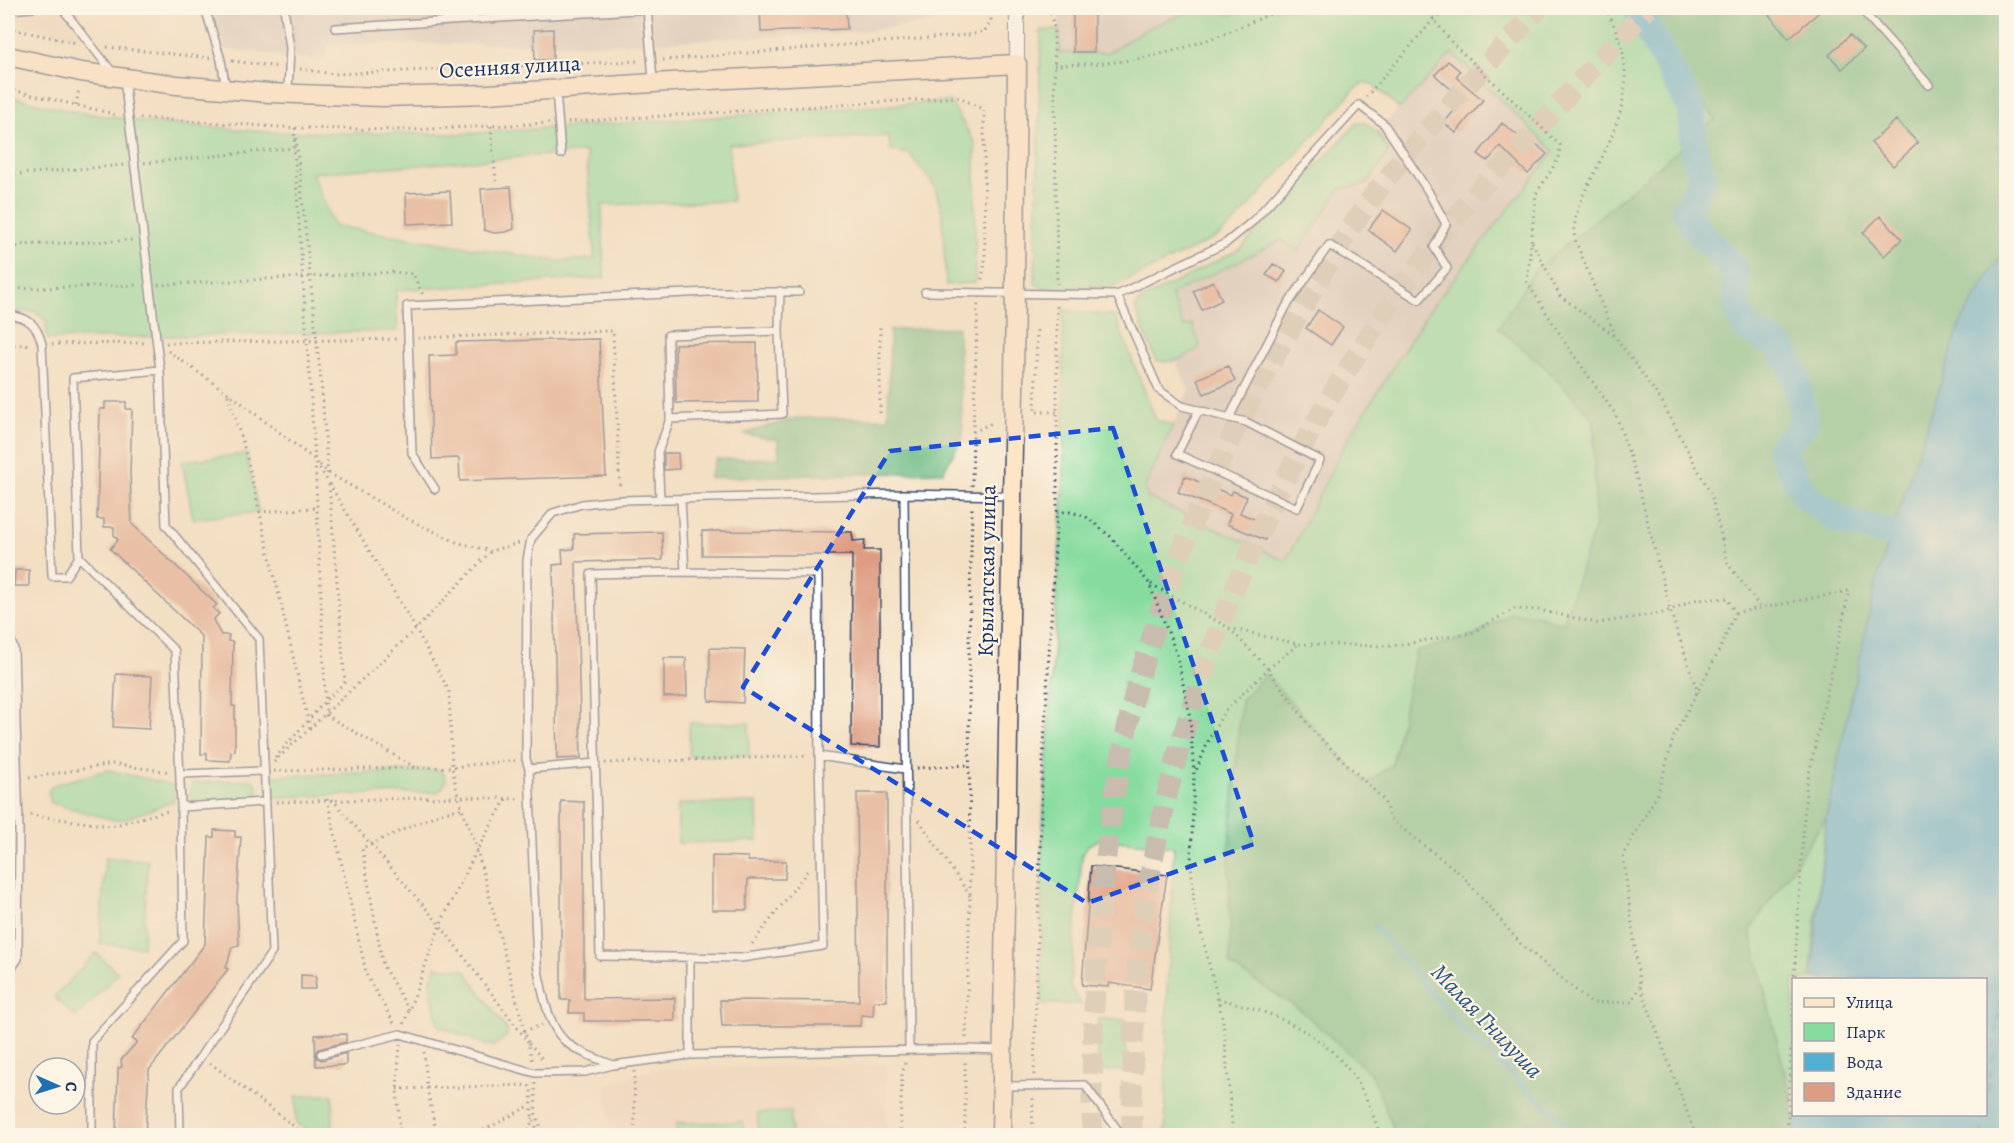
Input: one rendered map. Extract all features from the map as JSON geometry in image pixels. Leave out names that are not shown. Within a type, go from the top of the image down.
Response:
[{"type":"main road","name":"Осенняя улица","points":[[8,56],[81,72],[226,90],[383,97],[488,94],[1017,64]]},
{"type":"main road","name":"Крылатская улица","points":[[1001,1136],[1016,293],[1017,64]]},
{"type":"street","name":"Крылатская улица","points":[[1017,8],[1017,64]]},
{"type":"lane","points":[[8,10],[32,8]]},
{"type":"lane","points":[[62,8],[121,78],[130,117],[160,370],[166,525],[259,639],[272,952],[179,1088],[180,1136]]},
{"type":"lane","points":[[205,8],[221,60],[226,90]]},
{"type":"lane","points":[[284,8],[290,48],[288,94]]},
{"type":"lane","points":[[647,8],[653,83]]},
{"type":"lane","points":[[335,28],[669,8]]},
{"type":"lane","points":[[1860,8],[1929,85]]},
{"type":"lane","points":[[556,90],[561,154]]},
{"type":"lane","points":[[925,292],[1117,295],[1226,243],[1253,221],[1359,105],[1384,124],[1428,191],[1446,224],[1434,247],[1447,268],[1419,300],[1329,245],[1286,307],[1229,418]]},
{"type":"lane","points":[[670,419],[782,414],[780,291]]},
{"type":"lane","points":[[435,489],[412,453],[407,306],[709,292],[800,292]]},
{"type":"lane","points":[[1117,295],[1160,390],[1182,406],[1199,410],[1246,422],[1320,460],[1297,508],[1177,454],[1199,410]]},
{"type":"lane","points":[[8,315],[30,320],[39,331],[42,344],[52,576],[66,576],[79,557],[73,378],[160,370]]},
{"type":"lane","points":[[660,499],[658,452],[670,419],[668,336],[779,331]]},
{"type":"lane","points":[[612,1065],[586,1054],[563,1039],[553,1022],[542,992],[537,964],[529,769],[526,759],[527,560],[531,539],[554,513],[582,504],[621,500],[904,494],[1012,496]]},
{"type":"lane","points":[[904,494],[909,1050]]},
{"type":"lane","points":[[681,499],[685,572]]},
{"type":"lane","points":[[79,557],[175,651],[181,807],[183,941],[92,1041],[92,1136]]},
{"type":"lane","points":[[685,572],[818,574],[819,756],[824,946],[741,958],[600,956],[591,574],[685,572]]},
{"type":"lane","points":[[8,633],[14,649],[19,814],[18,959],[8,973]]},
{"type":"lane","points":[[819,756],[905,769]]},
{"type":"lane","points":[[529,769],[596,764]]},
{"type":"lane","points":[[180,774],[264,771]]},
{"type":"lane","points":[[8,780],[18,780]]},
{"type":"lane","points":[[181,807],[265,802]]},
{"type":"lane","points":[[8,814],[19,814]]},
{"type":"lane","points":[[690,957],[690,1055]]},
{"type":"lane","points":[[321,1054],[400,1034],[535,1073],[554,1073],[585,1072],[612,1065],[690,1055],[1002,1050]]},
{"type":"lane","points":[[1002,1086],[1085,1085],[1117,1129]]},
{"type":"path","points":[[106,47],[334,74],[651,61],[968,35],[984,32],[991,21],[990,8]]},
{"type":"path","points":[[1049,8],[1054,27],[1054,65],[1115,62],[1173,51],[1243,27],[1282,8]]},
{"type":"path","points":[[1425,8],[1453,44],[1560,145],[1559,158],[1536,194],[1527,282],[1568,348],[1616,415],[1635,472],[1670,610],[1698,693]]},
{"type":"path","points":[[1359,105],[1434,19],[1451,8]]},
{"type":"path","points":[[1605,8],[1617,28],[1626,72],[1623,107],[1611,140],[1580,201],[1574,234],[1587,271],[1616,336],[1661,400],[1711,494],[1728,564],[1761,608]]},
{"type":"path","points":[[8,28],[86,46]]},
{"type":"path","points":[[8,89],[130,117],[295,128],[410,130],[958,97],[984,110],[985,263],[976,320],[973,432],[969,651],[970,897],[965,1049],[965,1136]]},
{"type":"path","points":[[491,126],[496,181]]},
{"type":"path","points":[[295,128],[294,148],[315,460],[326,715]]},
{"type":"path","points":[[264,771],[326,700],[345,682],[317,340],[295,128]]},
{"type":"path","points":[[8,175],[294,148]]},
{"type":"path","points":[[8,249],[10,252],[19,245],[145,240]]},
{"type":"path","points":[[1531,240],[1560,296],[1616,336]]},
{"type":"path","points":[[8,289],[150,285],[395,272],[413,274],[428,305]]},
{"type":"path","points":[[880,326],[880,413]]},
{"type":"path","points":[[1037,330],[1035,412],[1058,412]]},
{"type":"path","points":[[8,346],[613,332],[621,500]]},
{"type":"path","points":[[156,343],[228,393],[315,460],[327,472],[406,518],[456,542],[491,551]]},
{"type":"path","points":[[228,393],[246,454],[310,729]]},
{"type":"path","points":[[973,432],[992,423]]},
{"type":"path","points":[[315,460],[416,629],[449,691],[452,767],[458,797],[477,850],[529,1043],[535,1073],[533,1119],[539,1136]]},
{"type":"path","points":[[259,512],[317,508]]},
{"type":"path","points":[[1032,1136],[1042,779],[1057,512],[1070,512],[1085,516],[1110,536],[1149,583],[1177,655],[1190,717],[1194,776],[1191,862],[1194,904],[1223,1020],[1233,1136]]},
{"type":"path","points":[[264,771],[416,629],[491,551],[531,539]]},
{"type":"path","points":[[1149,583],[1230,628],[1298,644],[1390,646],[1471,633],[1514,609],[1539,610],[1597,622],[1662,614],[1696,600],[1727,598],[1735,613]]},
{"type":"path","points":[[1735,613],[1849,591],[1806,788],[1794,978]]},
{"type":"path","points":[[1696,1136],[1640,986],[1623,855],[1658,793],[1674,736],[1722,645],[1735,613]]},
{"type":"path","points":[[1230,628],[1268,669],[1313,731],[1384,800],[1390,819],[1461,874],[1521,944],[1591,1003],[1631,1002],[1640,986]]},
{"type":"path","points":[[1194,776],[1210,737],[1224,712],[1268,669],[1298,644]]},
{"type":"path","points":[[326,715],[416,768]]},
{"type":"path","points":[[596,764],[819,756]]},
{"type":"path","points":[[264,771],[452,767],[526,759]]},
{"type":"path","points":[[18,780],[112,764],[180,774]]},
{"type":"path","points":[[905,769],[969,765]]},
{"type":"path","points":[[265,802],[458,797],[529,798]]},
{"type":"path","points":[[327,799],[367,976],[400,1034]]},
{"type":"path","points":[[332,799],[440,925],[554,1073]]},
{"type":"path","points":[[400,1136],[397,1089],[400,1034],[440,925],[477,850],[506,799]]},
{"type":"path","points":[[908,803],[970,897]]},
{"type":"path","points":[[19,814],[111,826],[181,807]]},
{"type":"path","points":[[409,1010],[383,966],[362,848],[441,813],[463,808]]},
{"type":"path","points":[[741,958],[822,852]]},
{"type":"path","points":[[1218,999],[1248,1005],[1279,1018],[1303,1030],[1327,1047],[1355,1079],[1366,1098],[1381,1136]]},
{"type":"path","points":[[524,1031],[553,1022]]},
{"type":"path","points":[[1787,1136],[1792,1028]]},
{"type":"path","points":[[423,1040],[427,1088],[437,1136]]},
{"type":"path","points":[[900,1136],[902,1074],[909,1050]]},
{"type":"path","points":[[201,1057],[307,1136]]},
{"type":"path","points":[[633,1062],[635,1136]]},
{"type":"path","points":[[397,1089],[528,1085],[531,1088],[533,1104],[544,1136]]},
{"type":"path","points":[[473,1136],[533,1104]]},
{"type":"path","points":[[527,1136],[536,1114]]},
{"type":"highlighted area","points":[[1113,428],[1254,844],[1087,903],[743,687],[890,451]]},
{"type":"shaded area","points":[[8,8],[79,8],[78,38],[8,22]]},
{"type":"shaded area","points":[[211,8],[967,8],[963,12],[931,23],[844,33],[618,44],[328,44],[325,60],[224,49]]},
{"type":"shaded area","points":[[1059,8],[1199,8],[1148,28],[1107,53],[1060,53]]},
{"type":"shaded area","points":[[1452,53],[1554,151],[1428,312],[1343,447],[1286,561],[1147,497],[1145,487],[1189,391],[1152,303],[1282,240],[1299,251],[1384,124]]},
{"type":"shaded area","points":[[886,1064],[886,1135],[610,1135],[607,1084],[653,1070]]},
{"type":"green space","points":[[1199,8],[1213,8],[1232,15],[1242,8],[1621,8],[1664,49],[1716,119],[1534,272],[1499,327],[1547,369],[1594,419],[1595,526],[1563,625],[1537,615],[1510,613],[1474,636],[1416,651],[1392,765],[1366,783],[1265,675],[1241,700],[1230,965],[1301,1010],[1372,1075],[1396,1135],[1165,1135],[1167,994],[1174,847],[1100,839],[1088,845],[1082,856],[1070,987],[1081,1004],[1042,1004],[1042,842],[1064,474],[1063,310],[1115,316],[1156,420],[1173,425],[1145,487],[1147,497],[1286,561],[1343,447],[1428,312],[1554,151],[1452,53],[1399,109],[1373,84],[1364,83],[1354,90],[1234,223],[1217,237],[1115,286],[1042,288],[1035,283],[1041,30],[1059,30],[1060,53],[1107,53],[1148,28]]},
{"type":"green space","points":[[1621,8],[2006,8],[2006,247],[1961,322],[1876,581],[1826,818],[1750,930],[1792,1103],[1792,1116],[1796,1118],[1795,1135],[1396,1135],[1372,1075],[1301,1010],[1230,965],[1229,849],[1241,700],[1265,674],[1366,783],[1392,765],[1416,651],[1474,636],[1510,613],[1537,615],[1563,624],[1595,526],[1594,419],[1547,369],[1498,328],[1534,272],[1715,119],[1664,49]]},
{"type":"green space","points":[[8,96],[66,110],[144,122],[271,132],[460,134],[950,101],[975,143],[975,283],[946,285],[942,211],[934,185],[909,154],[891,150],[888,136],[729,144],[732,201],[602,205],[604,278],[396,290],[397,331],[47,339],[46,321],[35,312],[8,310]],"holes":[[[586,152],[595,259],[556,261],[334,226],[312,173]]]},
{"type":"green space","points":[[1357,123],[1366,123],[1378,133],[1389,151],[1367,184],[1340,189],[1298,251],[1282,240],[1171,294],[1184,327],[1192,324],[1200,346],[1191,354],[1180,359],[1156,360],[1135,308],[1139,301],[1240,249]]},
{"type":"green space","points":[[958,327],[963,437],[943,472],[709,478],[716,459],[779,458],[778,440],[743,434],[796,418],[888,418],[890,330]]},
{"type":"green space","points":[[246,454],[259,512],[193,519],[182,461]]},
{"type":"green space","points":[[689,723],[749,723],[749,756],[689,756]]},
{"type":"green space","points":[[108,770],[173,785],[174,801],[125,819],[114,820],[51,803],[48,792],[53,785]]},
{"type":"green space","points":[[437,770],[444,774],[446,781],[437,792],[272,797],[268,786],[270,776]]},
{"type":"green space","points":[[250,780],[255,782],[258,788],[257,796],[252,800],[196,802],[191,799],[189,793],[193,783]]},
{"type":"green space","points":[[757,803],[758,841],[678,843],[678,804]]},
{"type":"green space","points":[[1826,818],[1810,978],[1792,978],[1792,1103],[1750,930]]},
{"type":"green space","points":[[105,858],[148,860],[143,947],[100,944]]},
{"type":"green space","points":[[96,953],[118,973],[76,1017],[54,997]]},
{"type":"green space","points":[[435,967],[464,969],[507,1030],[507,1036],[494,1046],[486,1045],[438,1026],[430,984]]},
{"type":"green space","points":[[1098,1019],[1126,1020],[1126,1071],[1097,1071]]},
{"type":"green space","points":[[333,1095],[333,1135],[313,1135],[296,1123],[296,1096]]},
{"type":"green space","points":[[791,1112],[791,1135],[758,1135],[758,1113]]},
{"type":"green space","points":[[743,1122],[743,1135],[677,1135],[677,1123]]},
{"type":"water","points":[[2006,247],[2006,1135],[1795,1135],[1796,1116],[1987,1116],[1987,978],[1812,978],[1826,818],[1876,581],[1961,322]]},
{"type":"building","points":[[760,8],[846,8],[847,29],[761,32]]},
{"type":"building","points":[[1073,8],[1094,8],[1094,52],[1073,52]]},
{"type":"building","points":[[1763,8],[1824,8],[1789,38]]},
{"type":"building","points":[[553,29],[553,60],[535,60],[534,30]]},
{"type":"building","points":[[1850,35],[1864,49],[1842,69],[1829,55]]},
{"type":"building","points":[[1448,61],[1460,71],[1456,77],[1483,100],[1456,133],[1444,123],[1463,100],[1435,75]]},
{"type":"building","points":[[1896,120],[1918,143],[1893,166],[1871,143]]},
{"type":"building","points":[[1502,123],[1529,144],[1532,140],[1547,154],[1528,174],[1500,146],[1488,161],[1478,154]]},
{"type":"building","points":[[511,187],[514,229],[494,233],[484,230],[481,189]]},
{"type":"building","points":[[450,191],[452,222],[407,224],[406,193]]},
{"type":"building","points":[[1383,210],[1412,230],[1397,251],[1368,230]]},
{"type":"building","points":[[1880,216],[1902,239],[1884,256],[1863,233]]},
{"type":"building","points":[[1273,264],[1286,271],[1279,282],[1266,275]]},
{"type":"building","points":[[1213,281],[1222,300],[1202,310],[1193,291]]},
{"type":"building","points":[[1318,310],[1343,327],[1331,345],[1306,328]]},
{"type":"building","points":[[599,339],[606,476],[460,481],[459,458],[432,459],[429,356],[456,355],[456,342]]},
{"type":"building","points":[[757,343],[758,402],[676,403],[675,344]]},
{"type":"building","points":[[1228,366],[1235,381],[1204,394],[1197,379]]},
{"type":"building","points":[[105,402],[126,402],[126,409],[132,409],[130,472],[132,524],[217,605],[213,608],[219,614],[213,620],[221,635],[229,635],[228,641],[233,642],[232,706],[235,706],[235,751],[231,752],[230,761],[207,760],[207,753],[201,754],[202,637],[110,549],[118,540],[114,535],[114,527],[104,527],[104,519],[97,519],[100,409],[105,409]]},
{"type":"building","points":[[664,453],[678,453],[679,469],[664,470]]},
{"type":"building","points":[[1185,476],[1231,495],[1233,491],[1247,497],[1240,513],[1271,526],[1265,540],[1227,524],[1231,514],[1178,492]]},
{"type":"building","points":[[702,531],[852,532],[853,541],[865,540],[864,550],[880,550],[880,747],[851,746],[852,555],[702,555]]},
{"type":"building","points":[[662,532],[663,560],[576,562],[581,758],[557,759],[553,565],[563,564],[562,550],[574,549],[574,534]]},
{"type":"building","points":[[15,570],[29,570],[29,586],[14,586]]},
{"type":"building","points":[[710,648],[745,649],[743,703],[709,701]]},
{"type":"building","points":[[664,658],[686,658],[687,696],[664,697]]},
{"type":"building","points":[[116,674],[152,676],[149,729],[113,727]]},
{"type":"building","points":[[857,793],[887,793],[887,1001],[874,1001],[873,1016],[861,1015],[860,1026],[722,1026],[720,1000],[859,1001]]},
{"type":"building","points":[[561,801],[584,802],[584,999],[675,998],[675,1021],[584,1021],[584,1013],[569,1013],[570,1000],[561,1000]]},
{"type":"building","points":[[214,830],[235,831],[235,837],[241,837],[237,900],[239,945],[232,947],[226,968],[228,969],[149,1070],[145,1136],[116,1136],[118,1068],[122,1067],[121,1060],[137,1042],[132,1039],[205,944],[209,837],[214,837]]},
{"type":"building","points":[[712,856],[748,857],[748,861],[786,861],[785,879],[748,879],[747,910],[712,910]]},
{"type":"building","points":[[1091,866],[1167,875],[1150,989],[1109,983],[1108,987],[1082,985]]},
{"type":"building","points":[[301,975],[316,976],[315,989],[301,989]]},
{"type":"building","points":[[346,1034],[346,1042],[319,1049],[316,1054],[315,1035]]},
{"type":"building","points":[[346,1053],[346,1065],[316,1066],[316,1056],[322,1060]]},
{"type":"waterway","points":[[1636,8],[1692,109],[1694,153],[1703,177],[1685,211],[1696,229],[1735,271],[1737,308],[1746,328],[1780,347],[1795,375],[1805,422],[1780,450],[1806,497],[1841,521],[1907,537],[1925,549]]},
{"type":"waterway","name":"Малая Гнилуша","points":[[1374,926],[1467,1034],[1579,1136]]},
{"type":"ferry route","points":[[1987,1097],[2006,964]]},
{"type":"ferry route","points":[[1981,1136],[1984,1116]]},
{"type":"tunnel","points":[[1092,1136],[1096,973],[1112,811],[1137,684],[1175,568],[1208,488],[1245,411],[1308,298],[1353,226],[1377,191],[1416,143],[1539,8]]},
{"type":"tunnel","points":[[1132,1136],[1133,1044],[1139,953],[1147,892],[1166,800],[1191,709],[1222,621],[1258,534],[1301,450],[1348,369],[1400,291],[1472,198],[1648,8]]}]
